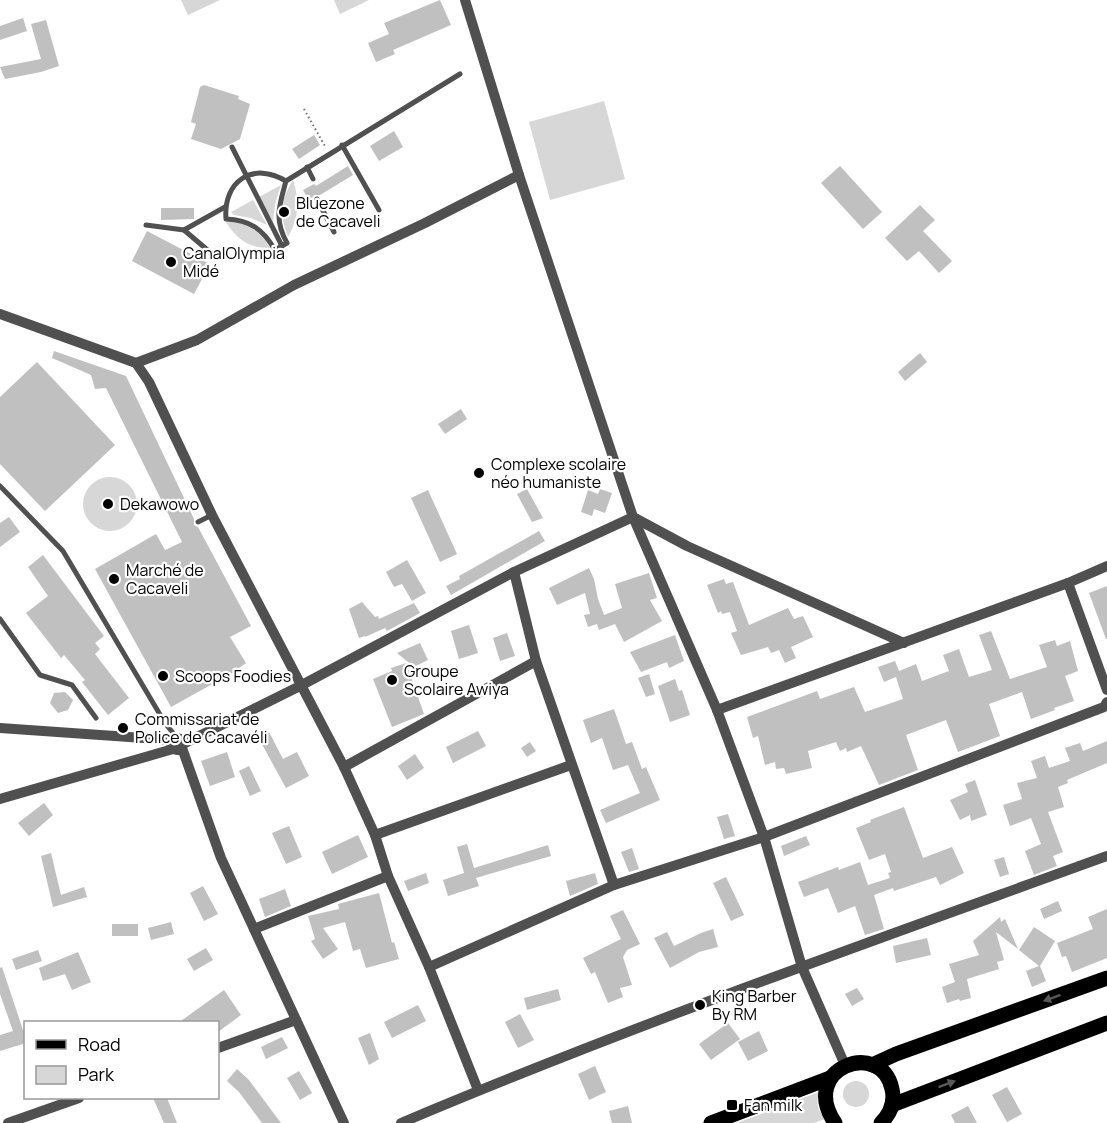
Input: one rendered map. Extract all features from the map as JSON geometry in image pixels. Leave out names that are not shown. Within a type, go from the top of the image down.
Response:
[{"type":"main road","points":[[872,1065],[1107,978]]},
{"type":"main road","points":[[892,1106],[1107,1023]]},
{"type":"main road","points":[[711,1123],[830,1078],[845,1065],[858,1062],[872,1065],[884,1072],[891,1084],[892,1106],[881,1123]]},
{"type":"main road","points":[[830,1078],[826,1086],[825,1102],[835,1123]]},
{"type":"street","points":[[465,0],[519,175],[633,517],[717,710],[764,837],[802,966],[845,1065]]},
{"type":"street","points":[[136,363],[196,340],[294,285],[425,224],[519,175]]},
{"type":"street","points":[[0,314],[136,363],[149,382],[213,515],[344,767],[375,835],[388,876],[429,967],[478,1090]]},
{"type":"street","points":[[0,800],[177,744],[300,686],[514,572],[633,517]]},
{"type":"street","points":[[633,517],[687,546],[904,643]]},
{"type":"street","points":[[717,710],[1068,583],[1107,566]]},
{"type":"street","points":[[514,572],[536,660],[614,885]]},
{"type":"street","points":[[1068,583],[1107,690]]},
{"type":"street","points":[[344,767],[536,660]]},
{"type":"street","points":[[429,967],[614,885],[764,837],[1104,707],[1107,702]]},
{"type":"street","points":[[0,728],[177,744]]},
{"type":"street","points":[[177,744],[221,858],[344,1123]]},
{"type":"street","points":[[375,835],[571,765]]},
{"type":"street","points":[[401,1123],[478,1090],[802,966],[1107,856]]},
{"type":"street","points":[[254,929],[388,876]]},
{"type":"street","points":[[219,1048],[296,1020]]},
{"type":"street","points":[[8,1123],[76,1099]]},
{"type":"lane","points":[[286,181],[276,175],[265,173],[246,176],[234,186],[228,196],[225,207],[226,219],[254,225],[262,231],[275,250],[287,243],[278,222],[278,212],[286,181],[460,74]]},
{"type":"lane","points":[[342,145],[379,210]]},
{"type":"lane","points":[[232,147],[282,246]]},
{"type":"lane","points":[[307,167],[313,179]]},
{"type":"lane","points":[[317,199],[334,232]]},
{"type":"lane","points":[[184,230],[225,207]]},
{"type":"lane","points":[[146,225],[184,230],[211,253]]},
{"type":"lane","points":[[0,486],[63,551],[177,744]]},
{"type":"lane","points":[[198,522],[213,515]]},
{"type":"lane","points":[[0,619],[40,675],[72,685],[96,718]]},
{"type":"path","points":[[304,109],[329,153]]},
{"type":"green space","points":[[181,0],[220,0],[188,15]]},
{"type":"green space","points":[[334,0],[369,0],[340,14]]},
{"type":"green space","points":[[604,101],[625,179],[550,200],[529,122]]},
{"type":"green space","points":[[293,180],[297,195],[297,209],[288,237],[282,207],[285,194]]},
{"type":"green space","points":[[281,185],[275,204],[273,222],[259,197]]},
{"type":"green space","points":[[253,200],[267,225],[251,218],[234,215],[231,212]]},
{"type":"green space","points":[[237,221],[258,229],[271,248],[244,242],[226,222]]},
{"type":"green space","points":[[110,477],[120,479],[129,485],[135,494],[137,504],[135,514],[129,523],[120,529],[110,531],[100,529],[91,523],[85,514],[83,504],[85,494],[91,485],[100,479]]},
{"type":"green space","points":[[856,1081],[866,1084],[869,1094],[866,1104],[856,1107],[846,1104],[843,1094],[846,1084]]},
{"type":"green space","points":[[819,1092],[818,1108],[828,1118],[814,1123],[737,1123]]},
{"type":"building","points":[[440,0],[451,25],[393,50],[395,54],[376,62],[368,43],[389,34],[384,23]]},
{"type":"building","points":[[23,18],[27,31],[0,40],[0,26]]},
{"type":"building","points":[[46,20],[59,66],[5,79],[0,67],[41,59],[31,24]]},
{"type":"building","points":[[204,85],[239,96],[238,99],[250,104],[240,139],[221,149],[191,139],[196,124],[191,122],[200,87]]},
{"type":"building","points":[[394,131],[403,147],[379,161],[370,146]]},
{"type":"building","points":[[314,135],[320,145],[299,159],[292,149]]},
{"type":"building","points":[[348,166],[353,175],[320,195],[314,195],[309,201],[303,190],[314,184],[316,186]]},
{"type":"building","points":[[840,166],[882,212],[863,229],[821,183]]},
{"type":"building","points":[[920,205],[935,220],[923,231],[952,261],[939,273],[919,251],[907,261],[885,238]]},
{"type":"building","points":[[161,208],[194,208],[194,219],[161,220]]},
{"type":"building","name":"CanalOlympia Midé","points":[[147,231],[210,264],[194,294],[132,261]]},
{"type":"building","points":[[54,351],[126,376],[194,519],[194,525],[198,527],[251,626],[230,637],[246,663],[171,707],[95,569],[156,534],[165,550],[182,542],[106,388],[95,389],[91,375],[52,358]]},
{"type":"building","points":[[920,353],[927,362],[905,381],[898,372]]},
{"type":"building","points":[[37,362],[115,445],[45,511],[0,464],[0,397]]},
{"type":"building","points":[[461,409],[467,419],[445,434],[438,424]]},
{"type":"building","points":[[527,489],[543,518],[532,522],[517,494]]},
{"type":"building","points":[[600,489],[612,493],[605,513],[594,509],[592,516],[581,512],[588,490],[598,494]]},
{"type":"building","points":[[428,490],[457,554],[440,562],[411,498]]},
{"type":"building","points":[[9,517],[20,532],[0,547],[0,523]]},
{"type":"building","points":[[539,531],[545,541],[451,595],[446,586],[460,579],[459,576]]},
{"type":"building","points":[[43,555],[104,636],[95,643],[100,649],[95,654],[129,698],[108,715],[82,682],[85,680],[64,655],[61,658],[26,613],[48,596],[28,567]]},
{"type":"building","points":[[407,560],[426,593],[412,601],[402,584],[394,587],[386,572]]},
{"type":"building","points":[[589,568],[604,615],[622,608],[615,584],[649,573],[657,598],[650,600],[662,621],[624,642],[615,624],[599,630],[597,624],[588,627],[584,615],[590,614],[585,593],[557,605],[549,588]]},
{"type":"building","points":[[724,579],[726,584],[733,582],[749,625],[788,608],[794,619],[803,616],[813,637],[791,647],[796,658],[785,663],[779,650],[771,653],[768,647],[741,655],[731,633],[737,631],[730,612],[718,613],[707,585]]},
{"type":"building","points":[[1107,586],[1107,639],[1106,639],[1089,593]]},
{"type":"building","points":[[362,602],[379,619],[414,603],[420,613],[387,631],[385,628],[359,638],[349,609]]},
{"type":"building","points":[[469,625],[478,653],[459,659],[451,631]]},
{"type":"building","points":[[991,631],[1010,679],[1047,667],[1039,645],[1055,640],[1057,646],[1070,641],[1078,671],[1065,676],[1074,701],[1031,719],[1022,692],[989,704],[1000,736],[958,752],[946,720],[906,735],[918,770],[879,785],[861,746],[847,752],[846,748],[840,751],[836,742],[808,751],[812,768],[786,774],[784,768],[776,769],[775,762],[765,765],[758,736],[753,738],[747,717],[817,691],[820,699],[854,687],[865,712],[903,699],[896,677],[884,682],[878,667],[895,661],[899,671],[916,664],[922,681],[949,671],[943,655],[959,649],[969,677],[992,670],[979,635]]},
{"type":"building","points":[[507,633],[515,656],[500,661],[493,638]]},
{"type":"building","points":[[675,635],[684,661],[669,668],[667,662],[641,672],[630,652]]},
{"type":"building","points":[[420,643],[428,660],[414,667],[397,653]]},
{"type":"building","points":[[406,663],[424,714],[392,727],[373,679],[392,671],[391,668]]},
{"type":"building","points":[[649,674],[655,694],[646,697],[638,678]]},
{"type":"building","points":[[675,679],[679,691],[682,690],[690,715],[670,722],[658,686]]},
{"type":"building","points":[[65,692],[73,700],[68,710],[58,713],[50,703],[54,693]]},
{"type":"building","points":[[614,709],[626,744],[632,742],[642,769],[646,767],[660,800],[606,823],[600,810],[640,793],[628,765],[613,770],[602,738],[591,743],[583,720]]},
{"type":"building","points":[[478,731],[486,746],[453,763],[446,747]]},
{"type":"building","points":[[269,732],[283,759],[297,752],[309,776],[286,788],[258,737]]},
{"type":"building","points":[[1107,741],[1107,763],[1067,780],[1068,783],[1058,787],[1064,807],[1048,812],[1063,852],[1053,856],[1057,866],[1034,875],[1025,851],[1041,844],[1031,818],[1010,826],[1003,805],[1022,799],[1017,783],[1037,778],[1031,761],[1045,756],[1049,768],[1070,761],[1065,748],[1080,743],[1083,751]]},
{"type":"building","points":[[530,742],[536,751],[527,757],[521,748]]},
{"type":"building","points":[[227,752],[235,777],[210,786],[201,761]]},
{"type":"building","points":[[415,754],[424,768],[407,780],[398,766]]},
{"type":"building","points":[[249,766],[261,791],[250,796],[239,771]]},
{"type":"building","points":[[975,780],[987,815],[971,821],[970,815],[960,820],[950,800],[968,792],[965,784]]},
{"type":"building","points":[[44,803],[53,815],[29,836],[18,823]]},
{"type":"building","points":[[904,807],[923,858],[952,847],[964,873],[940,885],[936,877],[874,895],[884,929],[865,935],[855,906],[838,913],[828,888],[804,897],[798,882],[838,867],[839,870],[860,862],[868,885],[890,878],[888,873],[891,872],[885,854],[869,860],[856,828]]},
{"type":"building","points":[[728,814],[735,836],[724,839],[717,817]]},
{"type":"building","points":[[289,826],[302,857],[286,864],[272,833]]},
{"type":"building","points":[[358,835],[368,857],[332,874],[322,852]]},
{"type":"building","points":[[806,836],[810,845],[784,856],[781,846]]},
{"type":"building","points":[[467,844],[474,868],[548,845],[551,856],[476,878],[479,886],[448,896],[443,880],[464,873],[457,847]]},
{"type":"building","points":[[632,848],[639,869],[629,872],[621,852]]},
{"type":"building","points":[[51,853],[61,895],[84,887],[87,897],[53,907],[41,856]]},
{"type":"building","points":[[1004,857],[1009,874],[1000,877],[994,860]]},
{"type":"building","points":[[426,873],[429,883],[408,891],[404,881]]},
{"type":"building","points":[[595,873],[598,884],[570,896],[566,881]]},
{"type":"building","points":[[726,877],[744,915],[731,921],[713,883]]},
{"type":"building","points":[[203,886],[218,914],[204,921],[190,893]]},
{"type":"building","points":[[285,889],[291,906],[265,917],[259,899]]},
{"type":"building","points":[[379,893],[392,943],[394,942],[399,959],[366,968],[360,949],[353,951],[345,922],[323,928],[338,949],[323,959],[311,941],[315,939],[308,916],[339,909],[338,904]]},
{"type":"building","points":[[1058,901],[1062,911],[1044,919],[1040,909]]},
{"type":"building","points":[[1107,909],[1107,958],[1072,972],[1066,956],[1062,957],[1057,943],[1093,929],[1088,917]]},
{"type":"building","points":[[623,910],[640,944],[627,950],[623,957],[632,985],[620,988],[623,997],[608,1003],[595,972],[591,974],[583,958],[621,939],[610,916]]},
{"type":"building","points":[[1000,917],[1001,922],[1005,919],[1018,949],[996,932],[1004,960],[997,962],[999,969],[967,979],[971,998],[947,1003],[942,987],[955,982],[949,964],[979,955],[973,941]]},
{"type":"building","points":[[171,922],[174,934],[151,940],[148,928]]},
{"type":"building","points":[[112,924],[138,924],[138,936],[112,936]]},
{"type":"building","points":[[1034,927],[1055,941],[1040,966],[1046,981],[1032,987],[1026,971],[1039,966],[1019,950]]},
{"type":"building","points":[[713,929],[718,947],[699,952],[670,968],[654,938],[667,932],[674,946]]},
{"type":"building","points":[[927,938],[931,955],[896,963],[893,946]]},
{"type":"building","points":[[206,948],[213,960],[194,971],[187,959]]},
{"type":"building","points":[[38,950],[42,961],[16,970],[12,959]]},
{"type":"building","points":[[78,952],[91,982],[72,990],[65,974],[43,981],[39,968]]},
{"type":"building","points":[[2,967],[24,1030],[24,1044],[0,1051],[0,1035],[13,1031],[0,994],[0,968]]},
{"type":"building","points":[[857,988],[864,999],[852,1006],[845,994]]},
{"type":"building","points":[[558,989],[561,1000],[527,1010],[524,998]]},
{"type":"building","points":[[224,990],[241,1015],[219,1031],[219,1021],[181,1021]]},
{"type":"building","points":[[418,1005],[426,1021],[392,1038],[384,1022]]},
{"type":"building","points":[[520,1014],[534,1040],[518,1048],[505,1022]]},
{"type":"building","points":[[728,1023],[740,1039],[711,1060],[699,1044]]},
{"type":"building","points":[[759,1031],[768,1051],[748,1061],[738,1042]]},
{"type":"building","points":[[370,1033],[379,1059],[369,1065],[358,1038]]},
{"type":"building","points":[[282,1037],[288,1048],[266,1059],[261,1047]]},
{"type":"building","points":[[595,1066],[606,1092],[589,1100],[578,1074]]},
{"type":"building","points":[[237,1069],[249,1080],[281,1123],[262,1123],[239,1092],[227,1081]]},
{"type":"building","points":[[299,1071],[312,1093],[300,1100],[287,1078]]},
{"type":"building","points":[[1007,1087],[1022,1114],[1007,1122],[992,1095]]},
{"type":"building","points":[[153,1099],[167,1099],[177,1123],[164,1123]]},
{"type":"building","points":[[628,1106],[632,1123],[612,1123],[609,1111]]},
{"type":"building","points":[[968,1106],[977,1123],[955,1123],[951,1115]]},
{"type":"place","name":"Bluezone de Cacaveli","points":[[284,212]]},
{"type":"place","name":"CanalOlympia Midé","points":[[171,262]]},
{"type":"place","name":"Complexe scolaire néo humaniste","points":[[479,473]]},
{"type":"place","name":"Dekawowo","points":[[108,504]]},
{"type":"place","name":"Marché de Cacaveli","points":[[114,579]]},
{"type":"place","name":"Scoops Foodies","points":[[163,676]]},
{"type":"place","name":"Groupe Scolaire Awiya","points":[[392,680]]},
{"type":"place","name":"Commissariat de Police de Cacavéli","points":[[123,728]]},
{"type":"place","name":"King Barber By RM","points":[[700,1005]]},
{"type":"place","name":"Fan milk","points":[[732,1105]]}]
